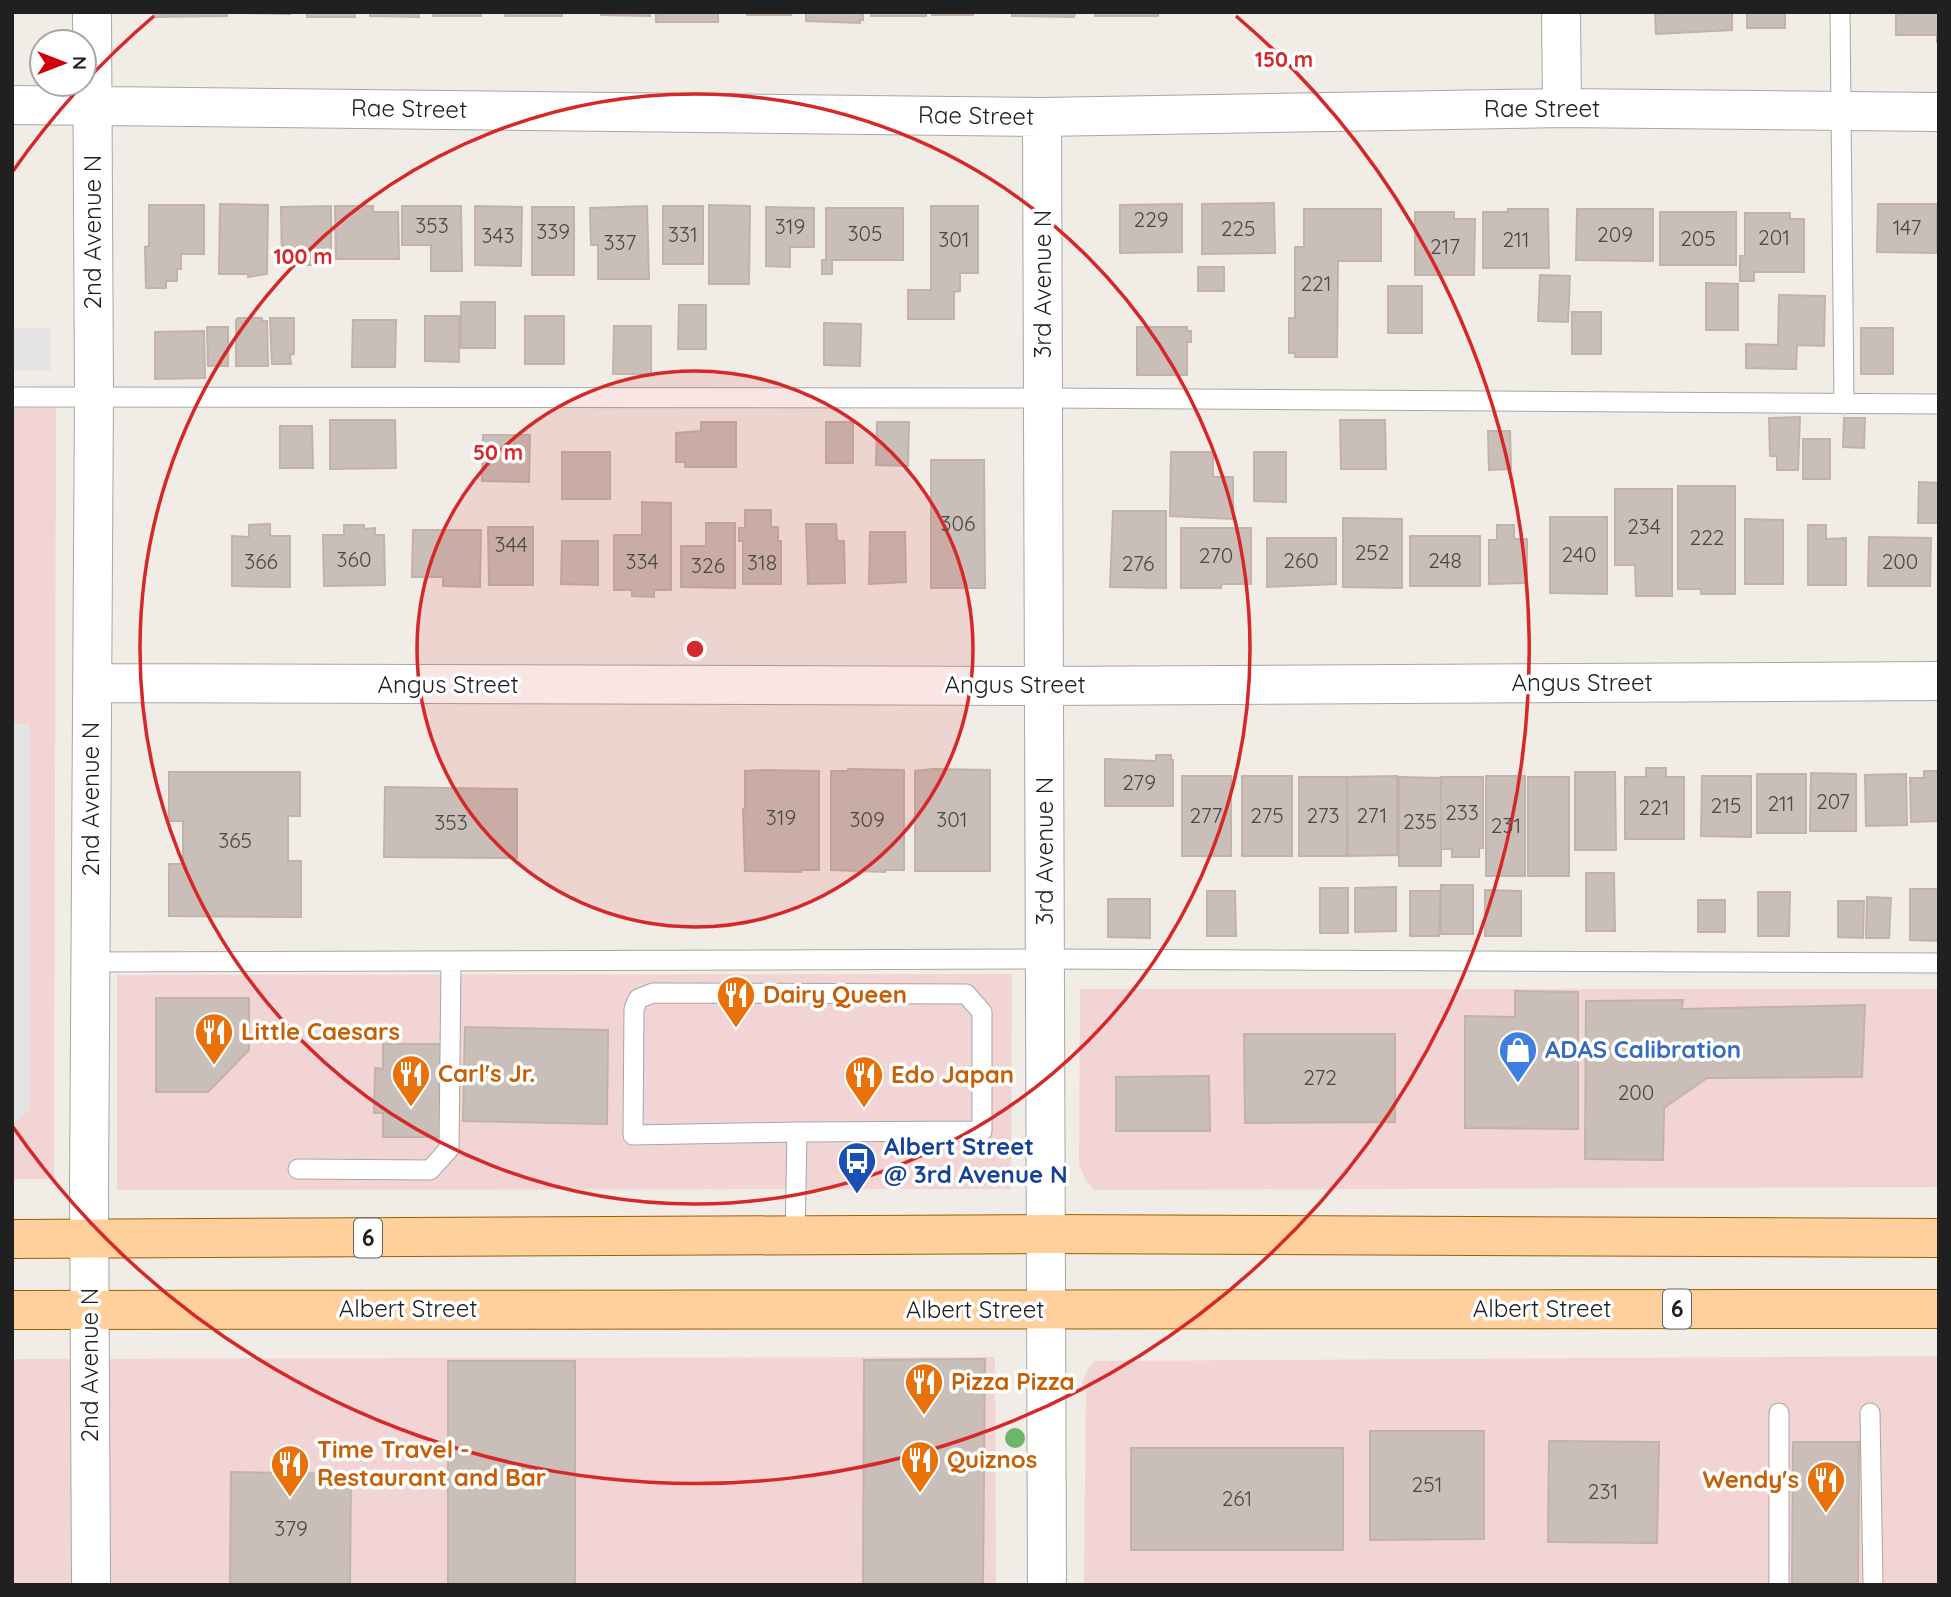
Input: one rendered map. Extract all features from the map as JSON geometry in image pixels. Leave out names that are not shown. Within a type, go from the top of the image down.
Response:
[{"type":"main road","name":"6","points":[[12,1239],[1047,1234],[1939,1238]]},
{"type":"main road","name":"Albert Street","points":[[12,1310],[1939,1309]]},
{"type":"street","name":"2nd Avenue N","points":[[91,1585],[89,1238],[94,396],[93,12]]},
{"type":"street","points":[[1561,12],[1562,107]]},
{"type":"street","name":"Rae Street","points":[[12,105],[1042,117],[1562,107],[1939,112]]},
{"type":"street","name":"3rd Avenue N","points":[[1042,117],[1047,1585]]},
{"type":"street","name":"Angus Street","points":[[92,682],[1044,686],[1939,681]]},
{"type":"lane","points":[[1840,12],[1844,404]]},
{"type":"lane","points":[[12,397],[1044,398],[1939,404]]},
{"type":"lane","points":[[91,962],[1045,959],[1939,963]]},
{"type":"lane","points":[[298,1169],[430,1170],[449,1149],[451,961]]},
{"type":"lane","points":[[653,993],[966,994],[982,1012],[982,1131],[797,1132],[633,1135],[634,1009],[638,999],[653,993]]},
{"type":"lane","points":[[795,1237],[797,1132]]},
{"type":"lane","points":[[1779,1413],[1779,1585]]},
{"type":"lane","points":[[1870,1413],[1873,1585]]},
{"type":"shaded area","points":[[12,328],[51,328],[51,370],[12,370]]},
{"type":"shaded area","points":[[12,408],[56,408],[54,1179],[12,1179]]},
{"type":"shaded area","points":[[12,724],[30,724],[30,1110],[12,1125]]},
{"type":"shaded area","points":[[1012,974],[1011,1189],[117,1190],[117,975]]},
{"type":"shaded area","points":[[1080,989],[1939,989],[1939,1187],[1094,1190],[1079,1165]]},
{"type":"shaded area","points":[[1939,1356],[1939,1585],[1084,1585],[1086,1385],[1082,1384],[1094,1361]]},
{"type":"shaded area","points":[[995,1357],[996,1585],[12,1585],[12,1359]]},
{"type":"building","points":[[154,12],[227,12],[227,16],[154,17]]},
{"type":"building","points":[[290,12],[290,14],[241,13]]},
{"type":"building","points":[[307,12],[355,12],[355,17],[307,17]]},
{"type":"building","points":[[370,12],[419,12],[419,17],[370,16]]},
{"type":"building","points":[[433,12],[481,12],[481,16],[433,16]]},
{"type":"building","points":[[505,12],[562,12],[562,16],[505,16]]},
{"type":"building","points":[[601,12],[650,12],[650,16],[601,15]]},
{"type":"building","points":[[656,12],[735,13],[718,13],[718,22],[656,22]]},
{"type":"building","points":[[747,12],[791,12],[791,15],[747,15]]},
{"type":"building","points":[[806,12],[863,12],[863,20],[860,20],[860,23],[806,21]]},
{"type":"building","points":[[871,12],[926,12],[926,16],[871,16]]},
{"type":"building","points":[[932,12],[973,12],[973,15],[932,15]]},
{"type":"building","points":[[1012,12],[1075,12],[1074,17],[1012,16]]},
{"type":"building","points":[[1095,12],[1158,12],[1158,16],[1095,16]]},
{"type":"building","points":[[1655,12],[1732,12],[1732,30],[1656,34]]},
{"type":"building","points":[[1747,12],[1785,12],[1785,28],[1747,28]]},
{"type":"building","points":[[1896,12],[1939,12],[1939,42],[1937,35],[1896,35]]},
{"type":"building","points":[[1274,203],[1275,253],[1202,254],[1202,204]]},
{"type":"building","points":[[220,204],[268,205],[267,274],[248,277],[248,274],[219,274]]},
{"type":"building","points":[[1182,204],[1182,252],[1120,253],[1120,205]]},
{"type":"building","points":[[1878,204],[1937,204],[1937,253],[1877,252]]},
{"type":"building","points":[[149,205],[204,205],[204,254],[181,254],[181,269],[177,269],[177,281],[166,281],[166,288],[146,288],[145,247],[149,246]]},
{"type":"building","points":[[709,205],[750,206],[749,284],[709,284]]},
{"type":"building","points":[[331,206],[331,265],[282,265],[281,207]]},
{"type":"building","points":[[335,206],[373,206],[373,212],[398,212],[399,259],[336,259]]},
{"type":"building","points":[[402,206],[461,206],[462,271],[431,271],[431,245],[402,245]]},
{"type":"building","points":[[475,206],[522,207],[521,266],[475,265]]},
{"type":"building","points":[[647,206],[649,279],[598,279],[598,245],[591,245],[590,208]]},
{"type":"building","points":[[663,206],[703,206],[703,264],[663,264]]},
{"type":"building","points":[[931,206],[978,206],[978,273],[960,273],[960,291],[954,292],[954,319],[908,319],[908,290],[931,290]]},
{"type":"building","points":[[532,207],[574,207],[574,275],[532,275]]},
{"type":"building","points":[[766,207],[814,208],[814,247],[790,247],[790,267],[766,266]]},
{"type":"building","points":[[826,208],[903,208],[903,260],[832,260],[832,274],[822,274],[822,260],[826,260]]},
{"type":"building","points":[[1304,209],[1381,209],[1381,261],[1338,261],[1337,357],[1295,357],[1295,353],[1289,353],[1289,318],[1295,318],[1295,247],[1304,247]]},
{"type":"building","points":[[1508,209],[1548,209],[1549,268],[1483,268],[1483,212],[1508,212]]},
{"type":"building","points":[[1577,209],[1653,209],[1653,261],[1576,260]]},
{"type":"building","points":[[1415,212],[1454,212],[1454,219],[1475,219],[1474,275],[1415,275]]},
{"type":"building","points":[[1660,212],[1736,212],[1736,265],[1660,265]]},
{"type":"building","points":[[1745,213],[1790,213],[1790,219],[1804,219],[1804,272],[1754,272],[1754,281],[1740,281],[1740,256],[1745,256]]},
{"type":"building","points":[[1198,267],[1224,267],[1224,291],[1198,291]]},
{"type":"building","points":[[1540,275],[1570,276],[1568,322],[1538,321]]},
{"type":"building","points":[[1706,283],[1738,284],[1738,330],[1706,330]]},
{"type":"building","points":[[1388,286],[1422,286],[1422,333],[1388,333]]},
{"type":"building","points":[[1779,295],[1825,296],[1824,346],[1797,345],[1796,369],[1746,368],[1746,344],[1778,345]]},
{"type":"building","points":[[461,302],[495,302],[495,348],[461,348]]},
{"type":"building","points":[[679,305],[706,305],[706,349],[678,349]]},
{"type":"building","points":[[1572,312],[1601,312],[1601,354],[1572,354]]},
{"type":"building","points":[[425,316],[459,316],[459,362],[425,361]]},
{"type":"building","points":[[525,316],[564,316],[564,364],[525,364]]},
{"type":"building","points":[[238,318],[262,318],[262,321],[267,321],[268,366],[236,366]]},
{"type":"building","points":[[270,318],[294,318],[294,354],[290,355],[291,364],[272,364]]},
{"type":"building","points":[[353,320],[396,320],[395,367],[352,367]]},
{"type":"building","points":[[824,323],[861,324],[860,366],[824,365]]},
{"type":"building","points":[[614,326],[651,326],[651,374],[613,374]]},
{"type":"building","points":[[207,327],[228,327],[228,366],[208,366]]},
{"type":"building","points":[[1137,327],[1187,327],[1187,331],[1191,331],[1191,342],[1187,342],[1187,375],[1137,375]]},
{"type":"building","points":[[1861,328],[1893,328],[1893,374],[1861,374]]},
{"type":"building","points":[[204,331],[205,378],[155,379],[155,332]]},
{"type":"building","points":[[1800,417],[1798,470],[1777,470],[1777,456],[1770,456],[1769,418]]},
{"type":"building","points":[[1844,418],[1865,418],[1864,448],[1843,447]]},
{"type":"building","points":[[330,420],[395,420],[396,468],[330,469]]},
{"type":"building","points":[[1340,420],[1385,420],[1386,469],[1341,469]]},
{"type":"building","points":[[701,422],[736,422],[736,467],[685,467],[685,462],[676,462],[676,433],[701,431]]},
{"type":"building","points":[[826,422],[853,422],[853,463],[826,463]]},
{"type":"building","points":[[877,422],[909,422],[908,466],[876,465]]},
{"type":"building","points":[[280,426],[312,426],[313,468],[280,468]]},
{"type":"building","points":[[1488,431],[1510,431],[1511,469],[1489,470]]},
{"type":"building","points":[[483,435],[530,435],[529,482],[482,481]]},
{"type":"building","points":[[1803,439],[1830,439],[1830,479],[1803,479]]},
{"type":"building","points":[[562,452],[610,452],[610,499],[562,499]]},
{"type":"building","points":[[1171,452],[1213,452],[1213,477],[1233,477],[1233,519],[1170,516]]},
{"type":"building","points":[[1254,452],[1286,452],[1286,502],[1254,501]]},
{"type":"building","points":[[931,460],[984,460],[985,588],[931,588]]},
{"type":"building","points":[[1919,482],[1939,483],[1939,523],[1918,523]]},
{"type":"building","points":[[1678,486],[1735,486],[1735,594],[1701,594],[1701,589],[1678,589]]},
{"type":"building","points":[[1615,489],[1672,489],[1672,596],[1636,596],[1635,565],[1615,565]]},
{"type":"building","points":[[642,502],[671,503],[671,590],[654,590],[654,597],[632,596],[632,590],[614,590],[614,535],[642,535]]},
{"type":"building","points":[[745,510],[771,510],[771,527],[778,527],[778,541],[781,541],[781,584],[743,584],[743,541],[739,541],[739,528],[745,528]]},
{"type":"building","points":[[1113,511],[1166,511],[1166,588],[1110,587]]},
{"type":"building","points":[[1550,517],[1607,517],[1607,594],[1550,593]]},
{"type":"building","points":[[1343,518],[1402,519],[1402,588],[1343,587]]},
{"type":"building","points":[[1745,519],[1783,520],[1783,584],[1745,584]]},
{"type":"building","points":[[706,523],[735,523],[735,588],[681,587],[681,546],[706,546]]},
{"type":"building","points":[[270,524],[270,536],[290,536],[290,587],[232,586],[232,536],[249,537],[249,525]]},
{"type":"building","points":[[806,524],[836,524],[837,541],[844,541],[845,583],[808,584]]},
{"type":"building","points":[[344,525],[364,525],[364,529],[375,528],[375,535],[384,535],[385,585],[324,586],[323,535],[344,535]]},
{"type":"building","points":[[1497,525],[1514,525],[1514,539],[1527,539],[1527,583],[1489,584],[1489,540],[1497,540]]},
{"type":"building","points":[[1808,525],[1826,525],[1826,539],[1846,538],[1846,585],[1808,585]]},
{"type":"building","points":[[488,527],[533,527],[533,585],[489,585]]},
{"type":"building","points":[[1181,528],[1251,528],[1251,584],[1222,584],[1221,588],[1181,588]]},
{"type":"building","points":[[413,530],[481,530],[480,587],[443,586],[443,577],[412,577]]},
{"type":"building","points":[[870,532],[905,532],[906,582],[869,584]]},
{"type":"building","points":[[1410,536],[1480,536],[1480,586],[1410,586]]},
{"type":"building","points":[[1869,537],[1931,538],[1930,586],[1868,586]]},
{"type":"building","points":[[1267,538],[1336,538],[1336,584],[1267,587]]},
{"type":"building","points":[[562,541],[598,541],[598,585],[561,584]]},
{"type":"building","points":[[1156,755],[1171,755],[1173,760],[1173,806],[1105,806],[1105,759],[1156,761]]},
{"type":"building","points":[[1646,768],[1666,768],[1666,777],[1684,777],[1684,839],[1625,839],[1625,777],[1646,777]]},
{"type":"building","points":[[904,770],[904,870],[831,870],[831,771]]},
{"type":"building","points":[[990,770],[990,871],[915,871],[915,771]]},
{"type":"building","points":[[745,771],[819,771],[819,870],[745,871]]},
{"type":"building","points":[[1924,771],[1939,771],[1939,821],[1911,822],[1910,778],[1924,778]]},
{"type":"building","points":[[169,772],[300,772],[300,816],[288,816],[288,861],[301,861],[301,917],[169,916],[169,864],[183,864],[183,821],[169,821]]},
{"type":"building","points":[[1575,772],[1615,772],[1616,850],[1575,850]]},
{"type":"building","points":[[1811,773],[1856,774],[1856,831],[1810,831]]},
{"type":"building","points":[[1757,774],[1806,774],[1806,833],[1757,833]]},
{"type":"building","points":[[1906,774],[1907,825],[1866,826],[1865,775]]},
{"type":"building","points":[[1182,776],[1231,776],[1231,856],[1182,856]]},
{"type":"building","points":[[1242,776],[1292,776],[1292,856],[1242,856]]},
{"type":"building","points":[[1397,776],[1397,855],[1348,856],[1347,777]]},
{"type":"building","points":[[1486,776],[1525,776],[1525,876],[1486,876]]},
{"type":"building","points":[[1702,776],[1751,776],[1751,837],[1701,836]]},
{"type":"building","points":[[1299,777],[1347,777],[1347,856],[1299,856]]},
{"type":"building","points":[[1399,777],[1441,778],[1441,866],[1399,866]]},
{"type":"building","points":[[1441,777],[1483,777],[1483,848],[1479,848],[1479,857],[1452,857],[1452,849],[1441,849]]},
{"type":"building","points":[[1528,777],[1569,777],[1569,876],[1528,876]]},
{"type":"building","points":[[385,787],[517,789],[517,858],[384,857]]},
{"type":"building","points":[[1586,873],[1614,873],[1615,931],[1586,931]]},
{"type":"building","points":[[1441,885],[1473,885],[1473,934],[1441,934]]},
{"type":"building","points":[[1396,887],[1396,931],[1355,932],[1355,888]]},
{"type":"building","points":[[1320,888],[1348,888],[1348,933],[1320,933]]},
{"type":"building","points":[[1910,889],[1939,889],[1939,941],[1910,940]]},
{"type":"building","points":[[1485,890],[1521,891],[1521,936],[1485,936]]},
{"type":"building","points":[[1207,891],[1235,891],[1236,936],[1207,936]]},
{"type":"building","points":[[1410,891],[1440,891],[1439,936],[1410,936]]},
{"type":"building","points":[[1758,892],[1790,892],[1789,936],[1758,936]]},
{"type":"building","points":[[1867,897],[1891,898],[1889,938],[1866,938]]},
{"type":"building","points":[[1108,899],[1150,899],[1150,938],[1108,937]]},
{"type":"building","points":[[1698,900],[1725,900],[1725,932],[1698,932]]},
{"type":"building","points":[[1838,901],[1864,901],[1863,938],[1838,937]]},
{"type":"building","points":[[1515,991],[1578,992],[1578,1129],[1465,1128],[1465,1016],[1515,1017]]},
{"type":"building","points":[[156,998],[249,998],[249,1050],[208,1092],[156,1092]]},
{"type":"building","points":[[1683,1000],[1682,1009],[1865,1005],[1862,1077],[1707,1078],[1664,1108],[1663,1160],[1585,1159],[1586,1001]]},
{"type":"building","points":[[465,1027],[608,1030],[607,1124],[463,1121]]},
{"type":"building","points":[[1244,1034],[1395,1034],[1395,1122],[1245,1123]]},
{"type":"building","points":[[383,1044],[443,1044],[441,1137],[383,1137],[383,1113],[374,1113],[375,1068],[383,1069]]},
{"type":"building","points":[[1209,1076],[1210,1131],[1116,1131],[1116,1077]]},
{"type":"building","points":[[985,1359],[983,1585],[863,1585],[864,1360]]},
{"type":"building","points":[[448,1361],[575,1361],[575,1585],[448,1585]]},
{"type":"building","points":[[1370,1431],[1484,1431],[1484,1539],[1370,1540]]},
{"type":"building","points":[[1549,1441],[1659,1442],[1657,1543],[1548,1542]]},
{"type":"building","name":"Wendy's","points":[[1793,1442],[1859,1442],[1858,1585],[1792,1585]]},
{"type":"building","points":[[1131,1448],[1343,1448],[1343,1550],[1131,1550]]},
{"type":"building","points":[[231,1472],[351,1474],[350,1585],[230,1585]]},
{"type":"place","name":"Dairy Queen","points":[[736,1029]]},
{"type":"place","name":"Little Caesars","points":[[214,1066]]},
{"type":"place","name":"ADAS Calibration","points":[[1518,1084]]},
{"type":"place","name":"Carl's Jr.","points":[[411,1108]]},
{"type":"place","name":"Edo Japan","points":[[864,1109]]},
{"type":"place","name":"Albert Street @ 3rd Avenue N","points":[[857,1195]]},
{"type":"place","name":"Pizza Pizza","points":[[924,1416]]},
{"type":"place","name":"Quiznos","points":[[920,1494]]},
{"type":"place","name":"Time Travel - Restaurant and Bar","points":[[290,1498]]},
{"type":"place","name":"Wendy's","points":[[1826,1514]]}]
